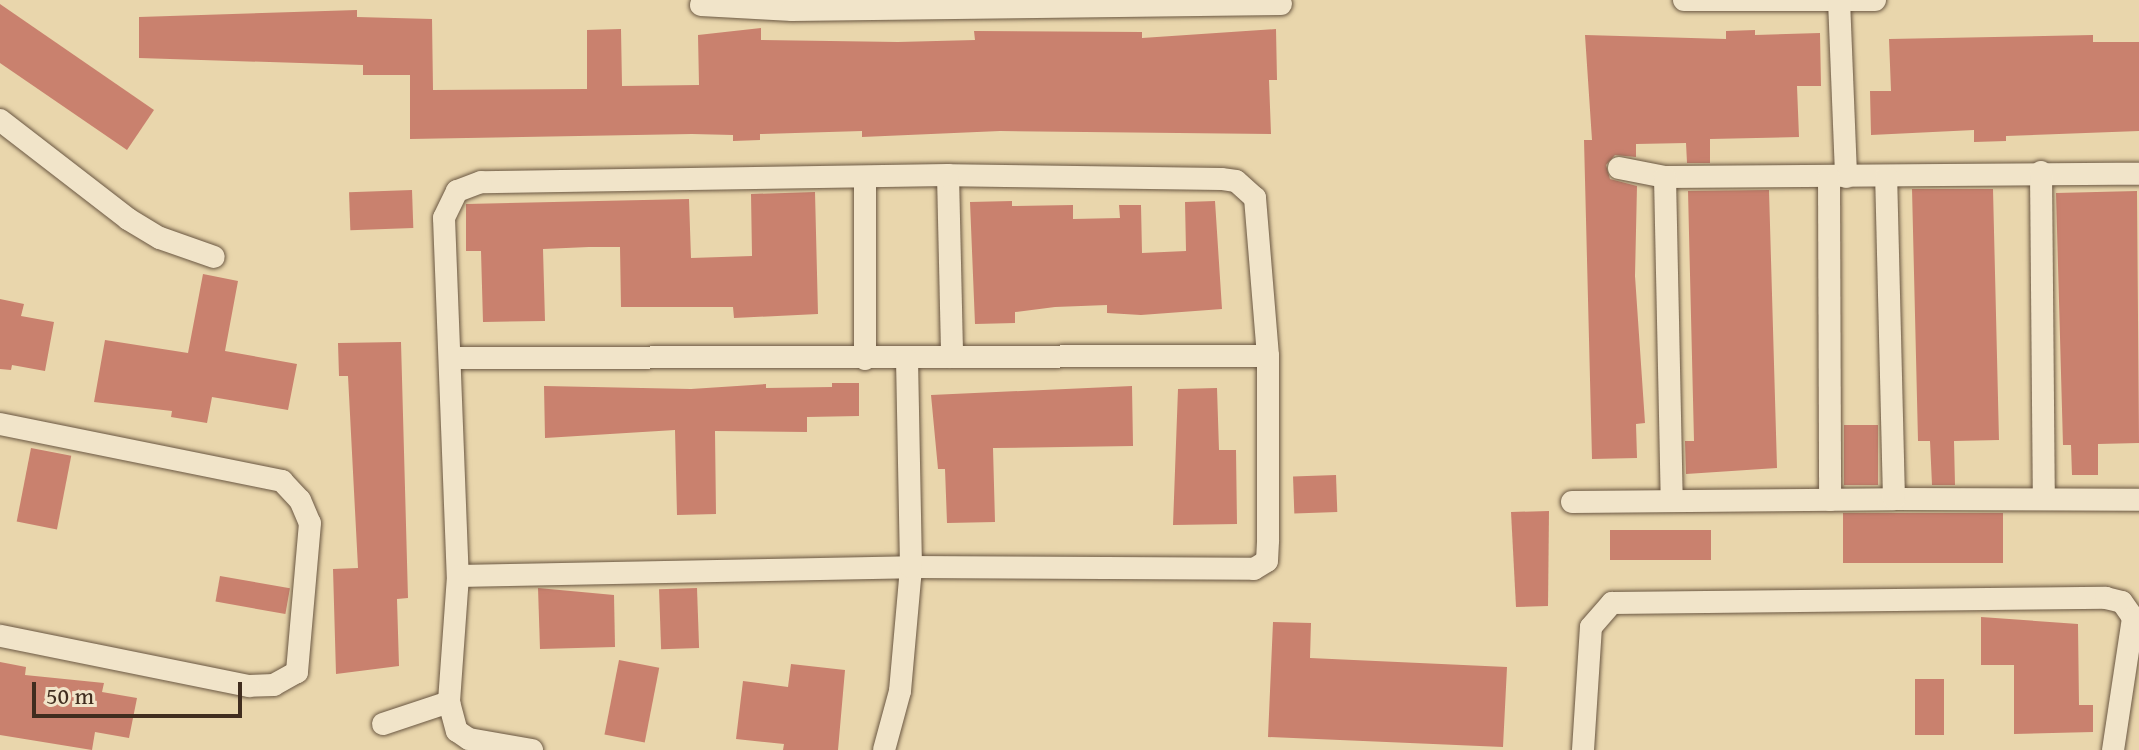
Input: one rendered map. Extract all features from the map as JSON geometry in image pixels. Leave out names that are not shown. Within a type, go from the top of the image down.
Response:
[{"type":"street","points":[[1684,0],[1875,0]]},
{"type":"street","points":[[1830,500],[1839,0]]},
{"type":"street","points":[[701,5],[1281,4]]},
{"type":"street","points":[[0,120],[128,219],[160,238],[214,257]]},
{"type":"street","points":[[1619,168],[1665,177],[1838,178],[2041,172],[2139,174]]},
{"type":"street","points":[[2041,172],[2044,497]]},
{"type":"street","points":[[948,175],[952,357]]},
{"type":"street","points":[[458,576],[911,567],[1254,569],[1267,561],[1268,356],[1255,198],[1236,181],[948,175],[481,182],[457,191],[444,218],[458,576],[449,702],[457,731],[469,739],[532,750]]},
{"type":"street","points":[[865,177],[865,359]]},
{"type":"street","points":[[1665,177],[1672,500]]},
{"type":"street","points":[[1886,177],[1894,499]]},
{"type":"street","points":[[450,358],[907,360],[952,357],[1268,356]]},
{"type":"street","points":[[884,750],[900,691],[911,567],[907,360]]},
{"type":"street","points":[[0,424],[282,481],[300,500],[310,523],[297,672],[274,685],[249,686],[0,636]]},
{"type":"street","points":[[1572,502],[2044,497],[2139,500]]},
{"type":"street","points":[[1583,750],[1591,627],[1612,603],[2106,598],[2129,608],[2136,635],[2113,750]]},
{"type":"street","points":[[383,724],[449,702]]},
{"type":"building","points":[[0,4],[154,110],[127,150],[0,63]]},
{"type":"building","points":[[357,10],[357,17],[432,19],[433,90],[587,89],[587,30],[621,29],[622,86],[699,85],[698,35],[761,28],[761,40],[898,42],[975,40],[974,31],[1142,32],[1142,38],[1276,29],[1277,80],[1269,80],[1271,134],[1000,131],[862,137],[862,131],[760,134],[760,140],[733,141],[733,135],[692,134],[410,139],[410,75],[363,75],[363,65],[139,58],[139,17]]},
{"type":"building","points":[[1755,30],[1755,35],[1820,33],[1821,86],[1797,86],[1799,137],[1710,139],[1710,163],[1687,163],[1686,143],[1636,144],[1636,157],[1615,155],[1606,165],[1610,179],[1637,186],[1635,276],[1645,423],[1636,424],[1637,458],[1592,459],[1584,140],[1592,140],[1585,35],[1726,39],[1726,31]]},
{"type":"building","points":[[2093,35],[2093,42],[2139,42],[2139,131],[2006,136],[2006,141],[1974,142],[1974,130],[1871,135],[1870,91],[1891,91],[1889,39]]},
{"type":"building","points":[[1912,189],[1993,189],[1999,440],[1954,441],[1955,485],[1932,485],[1930,441],[1918,441]]},
{"type":"building","points":[[412,190],[413,228],[350,230],[349,192]]},
{"type":"building","points":[[1769,190],[1777,468],[1686,474],[1685,441],[1694,441],[1688,191]]},
{"type":"building","points":[[2137,191],[2139,443],[2098,444],[2098,475],[2072,475],[2071,445],[2063,445],[2056,193]]},
{"type":"building","points":[[815,192],[818,314],[734,318],[733,307],[621,307],[620,247],[589,247],[543,249],[545,321],[483,322],[481,251],[466,251],[466,204],[689,199],[691,258],[752,256],[751,194]]},
{"type":"building","points":[[1012,201],[1012,206],[1073,205],[1073,219],[1120,218],[1119,205],[1141,205],[1142,253],[1186,251],[1185,202],[1215,201],[1222,309],[1141,315],[1107,313],[1107,305],[1055,307],[1015,312],[1015,323],[975,324],[970,202]]},
{"type":"building","points":[[203,274],[238,281],[225,351],[297,364],[288,410],[212,397],[207,423],[171,417],[172,411],[94,402],[105,340],[188,353]]},
{"type":"building","points":[[0,299],[24,304],[21,316],[54,322],[45,371],[12,365],[11,370],[0,369]]},
{"type":"building","points":[[401,342],[408,598],[397,599],[399,666],[336,674],[333,569],[358,568],[348,376],[339,376],[338,343]]},
{"type":"building","points":[[832,383],[859,383],[859,416],[807,417],[807,432],[715,431],[716,514],[677,515],[675,430],[545,438],[544,386],[691,389],[766,384],[766,388],[832,387]]},
{"type":"building","points":[[1132,386],[1133,446],[993,448],[995,522],[947,523],[945,469],[938,469],[931,395]]},
{"type":"building","points":[[1217,388],[1219,450],[1236,450],[1237,524],[1173,525],[1178,389]]},
{"type":"building","points":[[1844,425],[1878,425],[1878,485],[1844,485]]},
{"type":"building","points":[[31,448],[71,456],[57,529],[17,522]]},
{"type":"building","points":[[1336,475],[1337,512],[1294,513],[1293,477]]},
{"type":"building","points":[[1549,511],[1548,606],[1516,607],[1511,512]]},
{"type":"building","points":[[1843,513],[2003,513],[2003,563],[1843,563]]},
{"type":"building","points":[[1610,530],[1711,530],[1711,560],[1610,560]]},
{"type":"building","points":[[220,576],[290,588],[285,614],[215,602]]},
{"type":"building","points":[[538,588],[614,595],[615,647],[540,649]]},
{"type":"building","points":[[697,588],[699,648],[661,649],[659,589]]},
{"type":"building","points":[[1981,617],[2078,624],[2079,705],[2093,705],[2093,732],[2014,734],[2014,665],[1981,665]]},
{"type":"building","points":[[1273,622],[1311,623],[1310,658],[1507,667],[1503,747],[1268,737]]},
{"type":"building","points":[[619,660],[659,668],[645,742],[604,735]]},
{"type":"building","points":[[0,662],[26,667],[25,675],[104,683],[102,692],[137,698],[129,738],[95,732],[92,750],[0,735]]},
{"type":"building","points":[[791,664],[845,670],[838,750],[783,750],[784,744],[736,739],[743,681],[788,687]]},
{"type":"building","points":[[1915,679],[1944,679],[1944,735],[1915,735]]}]
